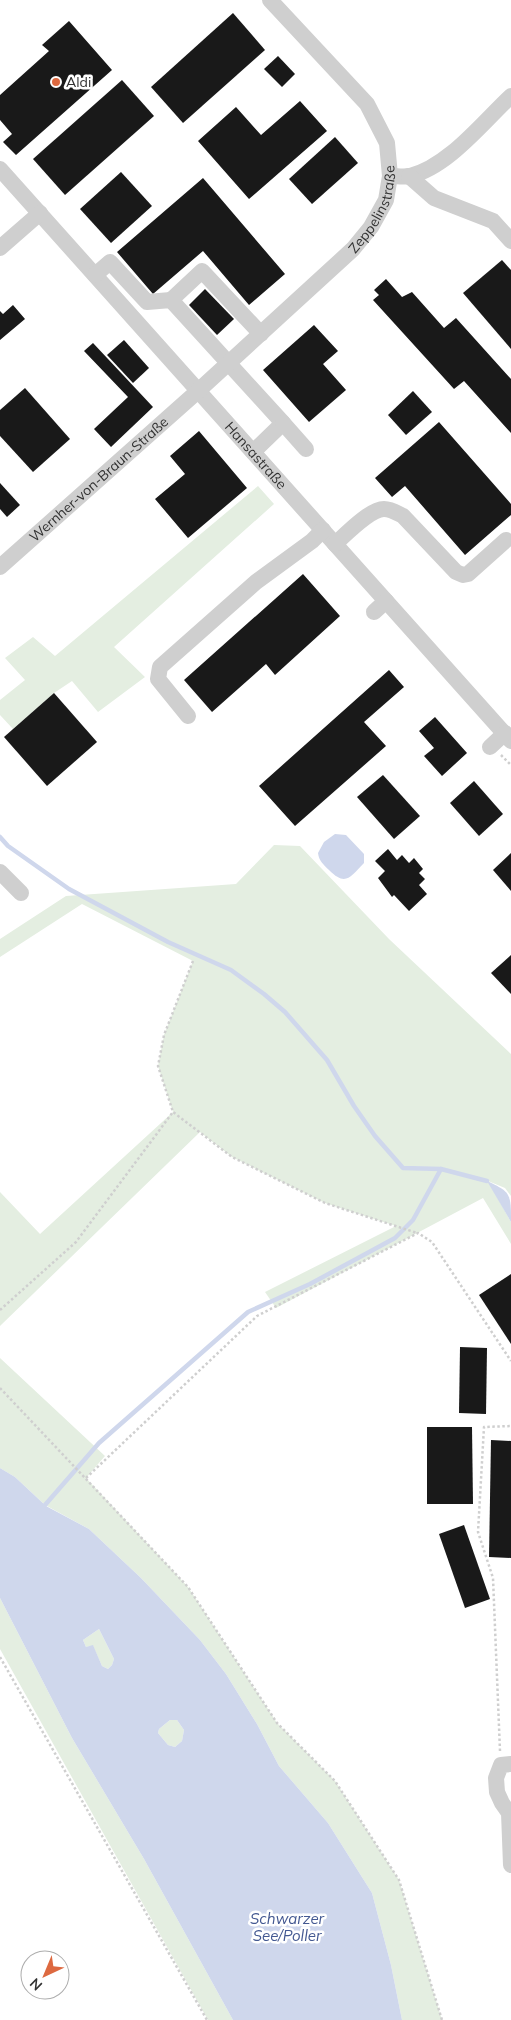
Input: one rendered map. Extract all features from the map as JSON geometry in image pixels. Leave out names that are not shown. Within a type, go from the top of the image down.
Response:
[{"type":"street","name":"Zeppelinstraße","points":[[198,391],[354,249],[372,227],[386,200],[390,176],[387,143],[367,104],[270,0]]},
{"type":"street","points":[[390,176],[409,176],[433,167],[452,152],[511,96]]},
{"type":"street","name":"Hansastraße","points":[[0,169],[508,737]]},
{"type":"street","points":[[409,176],[434,198],[493,221],[511,241]]},
{"type":"street","points":[[0,248],[40,213]]},
{"type":"street","points":[[95,275],[110,262],[148,302],[171,300],[202,271],[261,334]]},
{"type":"street","points":[[171,300],[306,449]]},
{"type":"street","name":"Wernher-von-Braun-Straße","points":[[0,567],[198,391]]},
{"type":"street","points":[[253,452],[283,422]]},
{"type":"street","points":[[335,544],[374,512],[384,509],[394,511],[410,522],[456,572],[463,575],[468,574],[506,540]]},
{"type":"street","points":[[188,716],[158,679],[160,667],[256,582],[324,530]]},
{"type":"street","points":[[374,612],[386,601]]},
{"type":"street","points":[[490,747],[508,737]]},
{"type":"street","points":[[0,872],[21,893]]},
{"type":"street","points":[[506,1765],[496,1778],[497,1792],[502,1803],[510,1813],[511,1865]]},
{"type":"path","points":[[193,962],[164,1035],[158,1066],[173,1112],[232,1157],[325,1203],[397,1226],[416,1233],[432,1242],[511,1361]]},
{"type":"path","points":[[0,1310],[76,1242],[173,1112]]},
{"type":"path","points":[[86,1478],[257,1316],[416,1233]]},
{"type":"path","points":[[0,1388],[188,1587],[277,1723],[335,1781],[399,1880],[442,2020]]},
{"type":"path","points":[[506,1765],[493,1578],[478,1532],[484,1427],[511,1426]]},
{"type":"path","points":[[0,1657],[207,2020]]},
{"type":"shaded area","points":[[258,486],[274,504],[114,647],[145,677],[98,712],[72,681],[54,693],[13,729],[0,715],[0,700],[25,680],[5,658],[33,637],[55,656]]},
{"type":"shaded area","points":[[274,845],[300,846],[389,939],[511,1054],[511,1196],[505,1188],[488,1181],[511,1222],[511,1244],[483,1198],[276,1308],[265,1292],[396,1226],[325,1203],[232,1157],[200,1132],[0,1326],[0,1192],[40,1234],[173,1112],[158,1066],[164,1035],[193,961],[82,904],[0,957],[0,939],[66,896],[236,884]]},
{"type":"shaded area","points":[[0,1358],[105,1456],[86,1478],[188,1587],[277,1723],[335,1781],[399,1880],[442,2020],[402,2020],[391,1965],[372,1893],[328,1823],[279,1766],[257,1724],[226,1674],[200,1640],[141,1578],[89,1529],[45,1505],[15,1477],[0,1468]]},
{"type":"shaded area","points":[[0,1598],[72,1738],[144,1859],[233,2020],[208,2020],[0,1649]]},
{"type":"shaded area","points":[[99,1629],[114,1659],[108,1669],[102,1666],[93,1646],[86,1647],[83,1640]]},
{"type":"shaded area","points":[[170,1720],[177,1720],[184,1730],[182,1741],[175,1747],[168,1745],[158,1733],[159,1729]]},
{"type":"water","points":[[335,834],[346,835],[364,854],[364,863],[351,876],[344,879],[335,875],[323,864],[318,853],[324,842]]},
{"type":"water","points":[[487,1181],[501,1188],[508,1195],[511,1205],[511,1222]]},
{"type":"water","name":"Schwarzer See/Poller","points":[[0,1468],[15,1477],[46,1506],[89,1529],[141,1578],[200,1640],[226,1674],[257,1724],[279,1766],[328,1823],[372,1893],[391,1965],[402,2020],[233,2020],[144,1859],[72,1738],[0,1598]],"holes":[[[99,1629],[114,1659],[108,1669],[102,1666],[93,1645],[86,1647],[83,1640]],[[170,1720],[177,1720],[184,1730],[182,1741],[175,1747],[168,1745],[158,1733],[159,1729]]]},
{"type":"building","points":[[233,13],[265,50],[183,123],[151,87]]},
{"type":"building","name":"Aldi","points":[[69,21],[112,70],[16,155],[3,142],[12,134],[0,120],[0,95],[49,51],[42,45]]},
{"type":"building","points":[[278,56],[295,74],[282,87],[264,69]]},
{"type":"building","points":[[122,80],[154,116],[65,195],[33,159]]},
{"type":"building","points":[[300,101],[327,131],[249,199],[198,141],[236,107],[261,135]]},
{"type":"building","points":[[335,137],[358,163],[312,204],[289,179]]},
{"type":"building","points":[[121,172],[152,206],[111,243],[80,209]]},
{"type":"building","points":[[203,178],[285,274],[249,305],[203,251],[153,294],[117,252]]},
{"type":"building","points":[[502,260],[511,270],[511,349],[463,293]]},
{"type":"building","points":[[386,279],[402,297],[412,292],[444,328],[456,318],[511,379],[511,433],[464,381],[454,389],[373,300],[379,295],[374,290]]},
{"type":"building","points":[[205,289],[234,319],[217,335],[189,305]]},
{"type":"building","points":[[13,305],[25,319],[0,340],[0,311],[3,314]]},
{"type":"building","points":[[314,325],[338,351],[323,364],[346,390],[309,422],[263,370]]},
{"type":"building","points":[[124,340],[149,368],[133,383],[107,355]]},
{"type":"building","points":[[93,343],[153,407],[111,447],[94,429],[128,397],[84,351]]},
{"type":"building","points":[[25,388],[70,439],[33,472],[0,436],[0,410]]},
{"type":"building","points":[[413,391],[432,412],[406,435],[388,415]]},
{"type":"building","points":[[439,422],[511,504],[511,515],[465,555],[405,486],[392,497],[375,478]]},
{"type":"building","points":[[199,431],[247,488],[188,538],[155,499],[185,474],[170,456]]},
{"type":"building","points":[[0,483],[20,505],[7,517],[0,509]]},
{"type":"building","points":[[303,574],[340,616],[275,675],[266,664],[212,712],[184,680]]},
{"type":"building","points":[[389,670],[404,687],[364,722],[386,746],[295,826],[259,786]]},
{"type":"building","points":[[54,693],[97,742],[47,786],[4,737]]},
{"type":"building","points":[[435,717],[467,753],[442,776],[424,756],[434,748],[419,731]]},
{"type":"building","points":[[383,775],[420,816],[394,839],[357,797]]},
{"type":"building","points":[[474,781],[503,814],[479,836],[450,803]]},
{"type":"building","points":[[388,849],[397,860],[402,855],[409,863],[414,858],[423,869],[419,873],[425,879],[419,885],[427,894],[409,911],[394,895],[392,897],[378,878],[385,871],[375,861]]},
{"type":"building","points":[[511,853],[511,891],[493,870]]},
{"type":"building","points":[[511,955],[511,994],[491,973]]},
{"type":"building","points":[[511,1274],[511,1344],[479,1295]]},
{"type":"building","points":[[460,1347],[487,1348],[486,1414],[459,1413]]},
{"type":"building","points":[[427,1427],[472,1427],[473,1504],[427,1504]]},
{"type":"building","points":[[491,1440],[511,1441],[511,1558],[489,1557]]},
{"type":"building","points":[[464,1525],[490,1599],[465,1608],[439,1534]]},
{"type":"waterway","points":[[0,837],[8,846],[69,889],[168,942],[231,970],[264,994],[285,1012],[327,1060],[354,1106],[375,1136],[403,1168],[441,1169],[487,1181]]},
{"type":"waterway","points":[[45,1505],[99,1443],[248,1312],[310,1284],[395,1238],[413,1220],[441,1169]]},
{"type":"place","name":"Aldi","points":[[56,82]]}]
